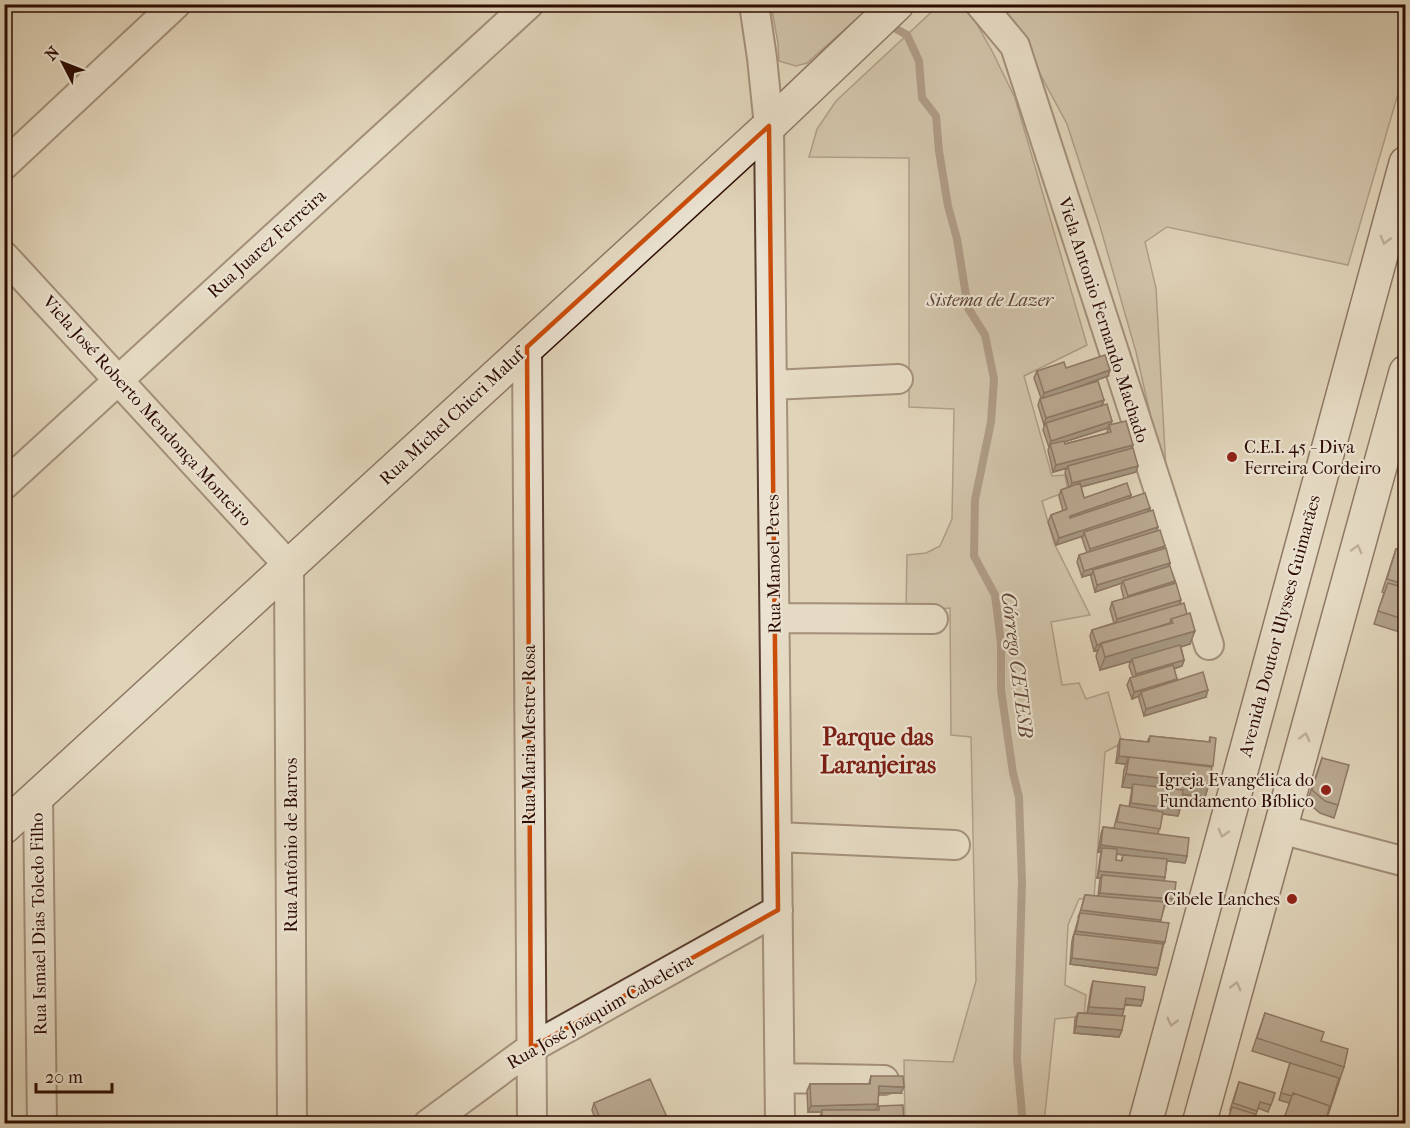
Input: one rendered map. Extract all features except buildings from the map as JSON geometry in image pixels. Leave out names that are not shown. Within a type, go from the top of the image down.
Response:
[{"type":"main road","name":"Rua Michel Chicri Maluf","points":[[4,827],[769,126],[897,4]]},
{"type":"main road","name":"Avenida Doutor Ulysses Guimarães","points":[[1145,1124],[1406,163]]},
{"type":"main road","points":[[1199,1124],[1406,372]]},
{"type":"street","points":[[4,165],[176,4]]},
{"type":"street","name":"Rua Juarez Ferreira","points":[[4,485],[529,4]]},
{"type":"street","name":"Rua Manoel Peres","points":[[754,4],[769,126],[780,1124]]},
{"type":"street","name":"Viela Antonio Fernando Machado","points":[[980,4],[1015,46],[1209,645]]},
{"type":"street","name":"Viela José Roberto Mendonça Monteiro","points":[[4,256],[289,566]]},
{"type":"street","name":"Rua Maria Mestre Rosa","points":[[528,347],[532,1124]]},
{"type":"street","points":[[772,385],[898,379]]},
{"type":"street","name":"Rua Antônio de Barros","points":[[289,566],[292,1124]]},
{"type":"street","points":[[775,618],[933,619]]},
{"type":"street","name":"Rua Ismael Dias Toledo Filho","points":[[38,796],[42,1124]]},
{"type":"street","points":[[1280,829],[1406,862]]},
{"type":"street","points":[[777,837],[955,845]]},
{"type":"street","name":"Rua José Joaquim Cabeleira","points":[[428,1124],[531,1048],[778,910]]},
{"type":"street","points":[[780,1078],[884,1080]]},
{"type":"highlighted area","points":[[769,126],[778,910],[531,1048],[527,347]]},
{"type":"green space","points":[[771,4],[872,5],[807,63],[796,66],[779,61]]},
{"type":"green space","name":"Sistema de Lazer","points":[[939,5],[963,5],[970,12],[1015,98],[1087,345],[1024,376],[1052,476],[1065,475],[1068,491],[1042,501],[1054,543],[1090,615],[1051,622],[1062,685],[1079,683],[1086,699],[1108,692],[1122,743],[1105,752],[1094,898],[1079,899],[1068,925],[1065,985],[1086,995],[1084,1016],[1055,1019],[1044,1123],[905,1123],[904,1060],[953,1062],[976,981],[971,737],[951,735],[950,608],[906,611],[907,555],[926,553],[940,546],[952,519],[954,409],[909,407],[909,158],[809,157],[817,129],[836,101]]},
{"type":"green space","points":[[1000,5],[1405,5],[1405,70],[1348,265],[1167,227],[1145,242],[1156,288],[1167,488],[1136,352],[1099,223],[1067,124],[1010,18]]},
{"type":"waterway","name":"Córrego CETESB","points":[[891,26],[907,35],[919,61],[922,98],[936,116],[948,206],[957,239],[968,308],[985,335],[994,379],[991,422],[975,500],[974,556],[995,595],[1001,643],[1001,690],[1013,773],[1019,797],[1022,882],[1017,1059],[1023,1124]]},
{"type":"place","name":"C.E.I. 45 - Diva Ferreira Cordeiro","points":[[1232,457]]},
{"type":"place","name":"Igreja Evangélica do Fundamento Bíblico","points":[[1326,790]]},
{"type":"place","name":"Cibele Lanches","points":[[1292,899]]},
{"type":"district","name":"Parque das Laranjeiras","points":[[878,751]]}]
